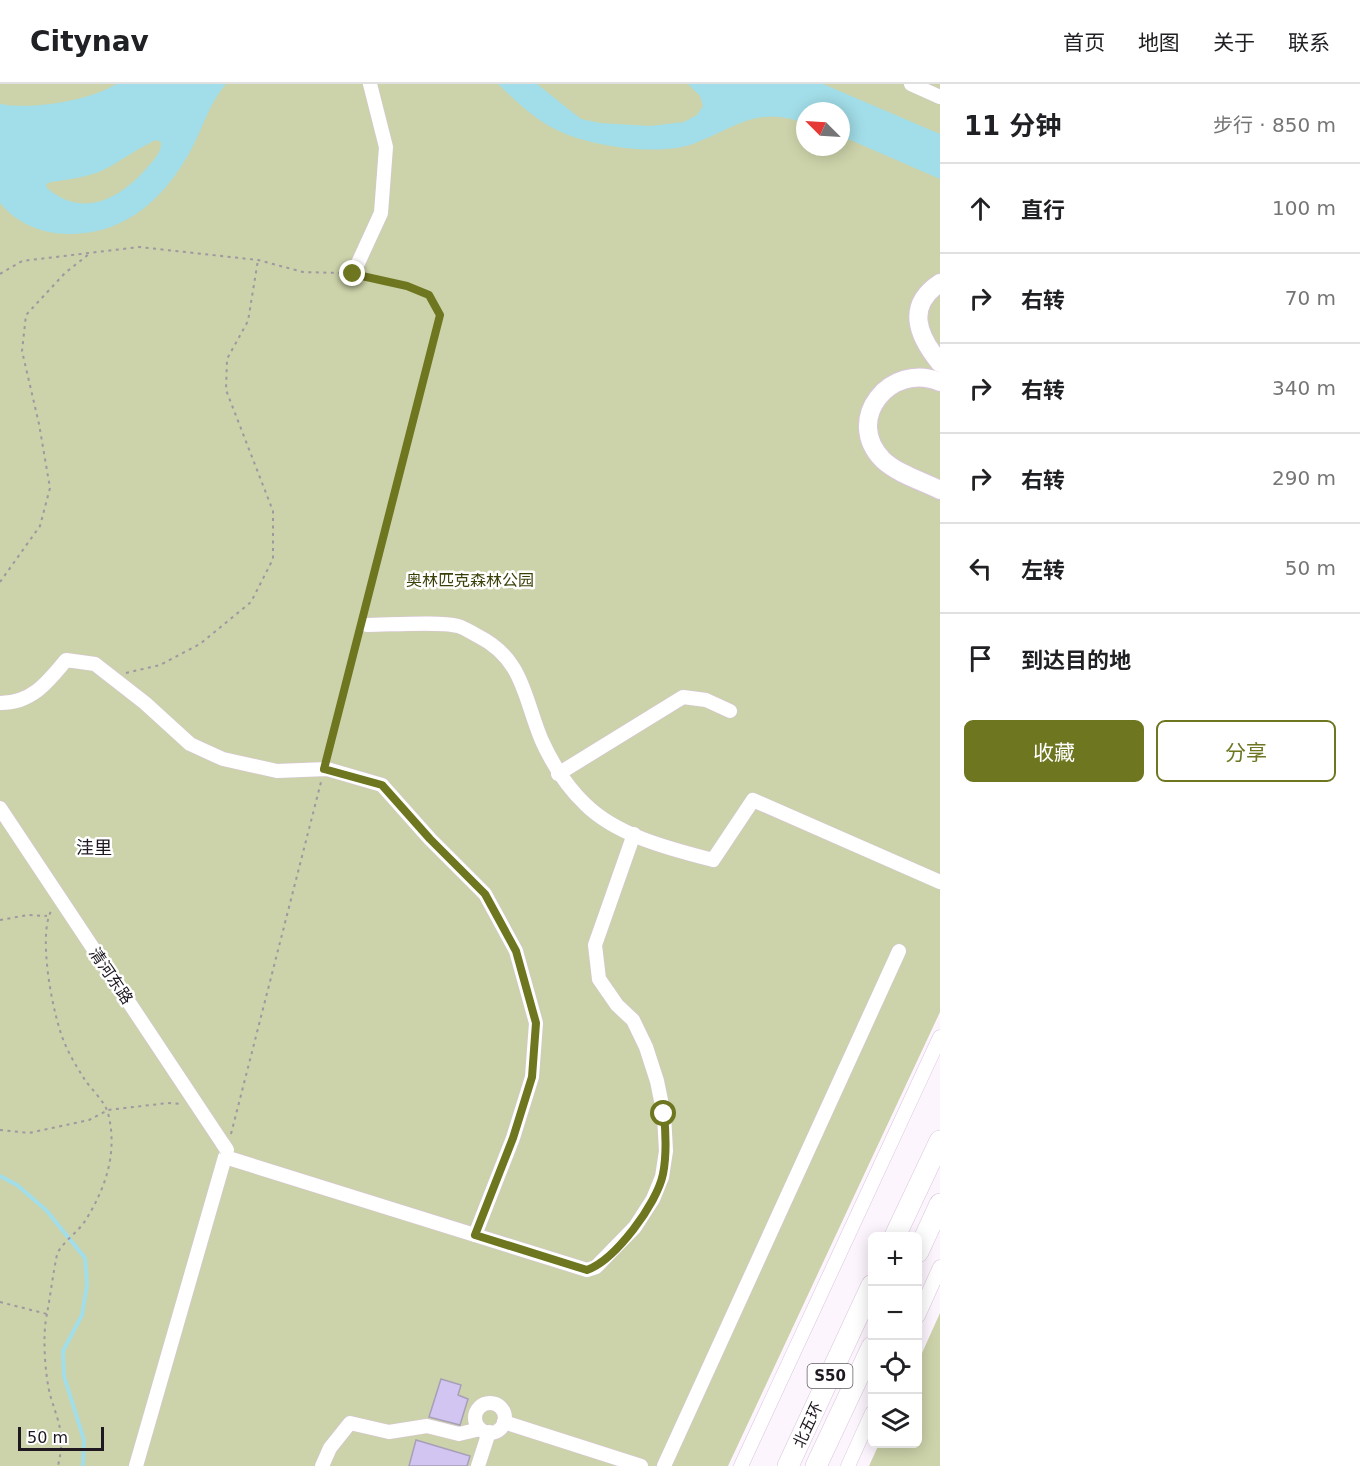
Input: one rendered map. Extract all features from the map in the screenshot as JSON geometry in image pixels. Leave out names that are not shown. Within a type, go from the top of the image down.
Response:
[{"type":"highway","points":[[897,1232],[939,1143]]},
{"type":"highway","points":[[922,1243],[940,1204]]},
{"type":"highway","name":"北五环","points":[[788,1466],[873,1286]]},
{"type":"highway","name":"北五环","points":[[816,1466],[868,1357]]},
{"type":"main road","points":[[940,283],[929,290],[919,307],[918,322],[924,344],[940,363]]},
{"type":"main road","points":[[940,382],[931,378],[906,377],[888,387],[879,396],[869,414],[867,428],[873,447],[883,460],[895,469],[940,490]]},
{"type":"street","points":[[353,274],[381,213],[387,147],[370,84]]},
{"type":"street","points":[[911,84],[940,97]]},
{"type":"street","points":[[362,626],[458,626],[489,642],[513,663],[532,707],[541,738],[558,774],[586,806],[658,845],[713,860],[753,800],[940,882]]},
{"type":"street","points":[[0,703],[9,703],[40,691],[66,660],[95,664],[190,744],[223,759],[277,771],[324,769],[382,785],[430,839],[485,894],[516,951],[536,1023],[532,1077],[513,1138],[475,1235]]},
{"type":"street","points":[[558,774],[683,697],[706,700],[729,711]]},
{"type":"street","name":"清河东路","points":[[0,808],[225,1150]]},
{"type":"street","points":[[136,1466],[225,1150],[475,1235],[587,1270],[596,1267],[635,1227],[653,1199],[662,1177],[666,1151],[664,1114],[657,1081],[633,1020],[617,1005],[599,980],[595,945],[634,834]]},
{"type":"street","points":[[664,1466],[899,951]]},
{"type":"street","points":[[741,1466],[940,1037]]},
{"type":"street","points":[[922,1307],[940,1267]]},
{"type":"street","points":[[322,1466],[330,1448],[350,1423],[389,1432],[427,1426],[459,1434],[484,1430],[498,1430],[504,1422],[501,1408],[493,1403],[484,1404],[476,1415],[484,1430],[478,1466]]},
{"type":"street","points":[[504,1422],[641,1466]]},
{"type":"street","points":[[848,1466],[868,1424]]},
{"type":"path","points":[[0,274],[22,261],[139,247],[258,260],[303,272],[353,274],[407,286],[429,295],[440,315],[362,626],[225,1150]]},
{"type":"path","points":[[0,582],[39,526],[50,488],[39,424],[22,351],[26,315],[66,273],[91,253]]},
{"type":"path","points":[[111,677],[160,665],[200,644],[251,602],[273,559],[273,511],[226,390],[227,359],[248,321],[258,260]]},
{"type":"path","points":[[58,1466],[64,1442],[50,1396],[43,1332],[55,1280],[57,1253],[84,1222],[105,1184],[111,1163],[112,1134],[108,1110],[84,1078],[64,1043],[50,988],[47,916],[60,899]]},
{"type":"path","points":[[0,920],[28,915],[47,916]]},
{"type":"path","points":[[0,1130],[29,1133],[88,1120],[108,1110],[168,1103],[198,1107]]},
{"type":"path","points":[[0,1302],[47,1314]]},
{"type":"green space","name":"奥林匹克森林公园","points":[[0,84],[940,84],[940,1012],[728,1466],[0,1466]]},
{"type":"green space","points":[[940,1313],[940,1466],[869,1466],[877,1448],[922,1448],[922,1353]]},
{"type":"water","points":[[116,84],[226,84],[211,107],[182,166],[157,197],[142,210],[108,228],[89,233],[49,232],[22,222],[0,203],[0,104],[27,106],[60,103],[105,90]],"holes":[[[156,140],[161,142],[158,154],[134,181],[123,190],[99,202],[73,202],[47,188],[46,184],[51,182],[97,173]]]},
{"type":"water","points":[[498,84],[537,84],[581,119],[600,123],[650,126],[684,122],[697,115],[703,106],[700,96],[688,84],[823,84],[940,134],[940,179],[850,140],[850,102],[796,102],[796,120],[773,117],[759,118],[735,125],[693,144],[662,149],[626,148],[573,137],[550,127],[519,104]]},
{"type":"building","points":[[441,1379],[461,1385],[458,1395],[468,1399],[460,1425],[429,1417]]},
{"type":"building","points":[[416,1440],[470,1456],[467,1466],[409,1466]]},
{"type":"waterway","points":[[0,1176],[17,1185],[46,1210],[85,1258],[87,1285],[82,1315],[63,1351],[64,1376],[84,1440],[83,1466]]},
{"type":"district","name":"洼里","points":[[94,847]]},
{"type":"route","points":[[353,274],[407,286],[429,295],[440,315],[324,769],[382,785],[430,839],[485,894],[516,951],[536,1023],[532,1077],[513,1138],[475,1235],[587,1270],[596,1267],[635,1227],[653,1199],[662,1177],[666,1151],[664,1114]]}]
